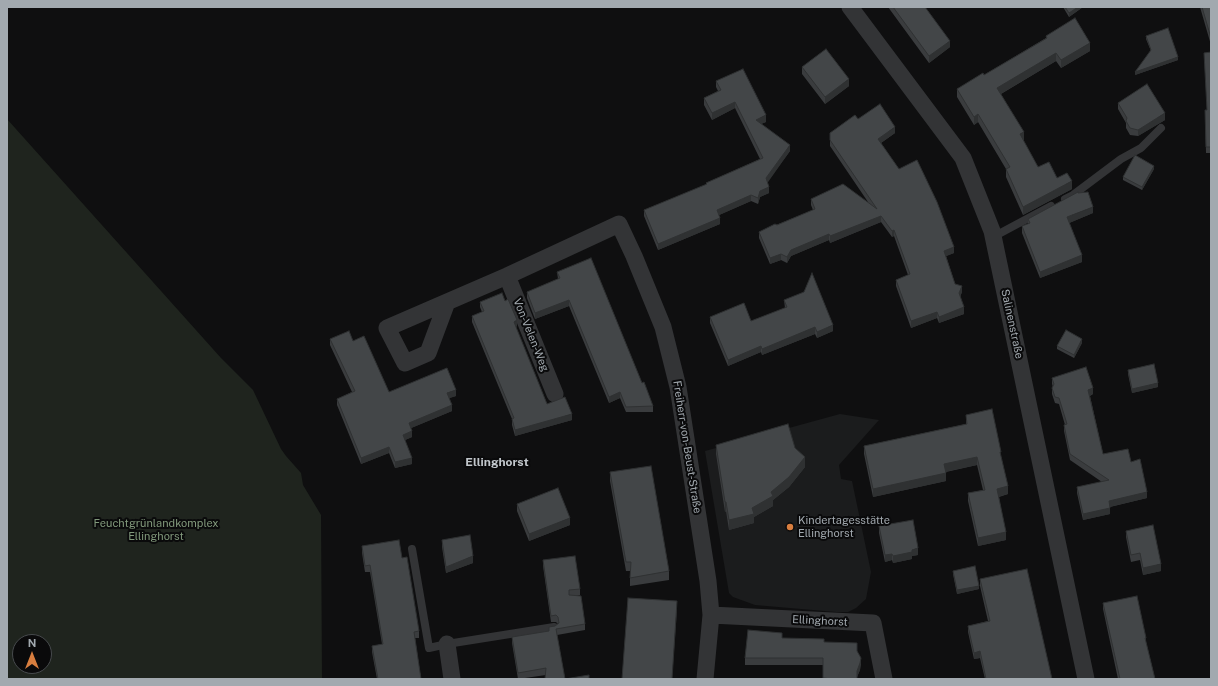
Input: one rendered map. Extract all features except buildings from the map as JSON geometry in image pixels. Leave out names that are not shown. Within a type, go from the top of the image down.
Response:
[{"type":"street","name":"Salinenstraße","points":[[850,7],[963,158],[993,236],[1086,679]]},
{"type":"street","name":"Freiherr-von-Beust-Straße","points":[[508,276],[619,224],[663,326],[678,387],[708,581],[711,615],[705,679]]},
{"type":"street","points":[[447,302],[508,276]]},
{"type":"street","name":"Von-Velen-Weg","points":[[508,276],[555,394]]},
{"type":"street","name":"Ellinghorst","points":[[711,615],[873,623],[884,679]]},
{"type":"street","points":[[447,644],[452,679]]},
{"type":"lane","points":[[993,236],[1073,195],[1121,159],[1141,148],[1162,128]]},
{"type":"lane","points":[[412,549],[429,648],[554,627]]},
{"type":"shaded area","name":"Kindertagesstätte Ellinghorst","points":[[840,414],[879,420],[839,465],[841,479],[852,481],[871,572],[866,599],[856,608],[848,612],[836,612],[755,605],[733,597],[729,593],[705,451]]},
{"type":"green space","name":"Feuchtgrünlandkomplex Ellinghorst","points":[[7,119],[221,358],[253,390],[281,449],[301,473],[303,485],[321,515],[322,679],[7,679]]},
{"type":"place","name":"Kindertagesstätte Ellinghorst","points":[[790,527]]},
{"type":"district","name":"Ellinghorst","points":[[497,462]]}]
